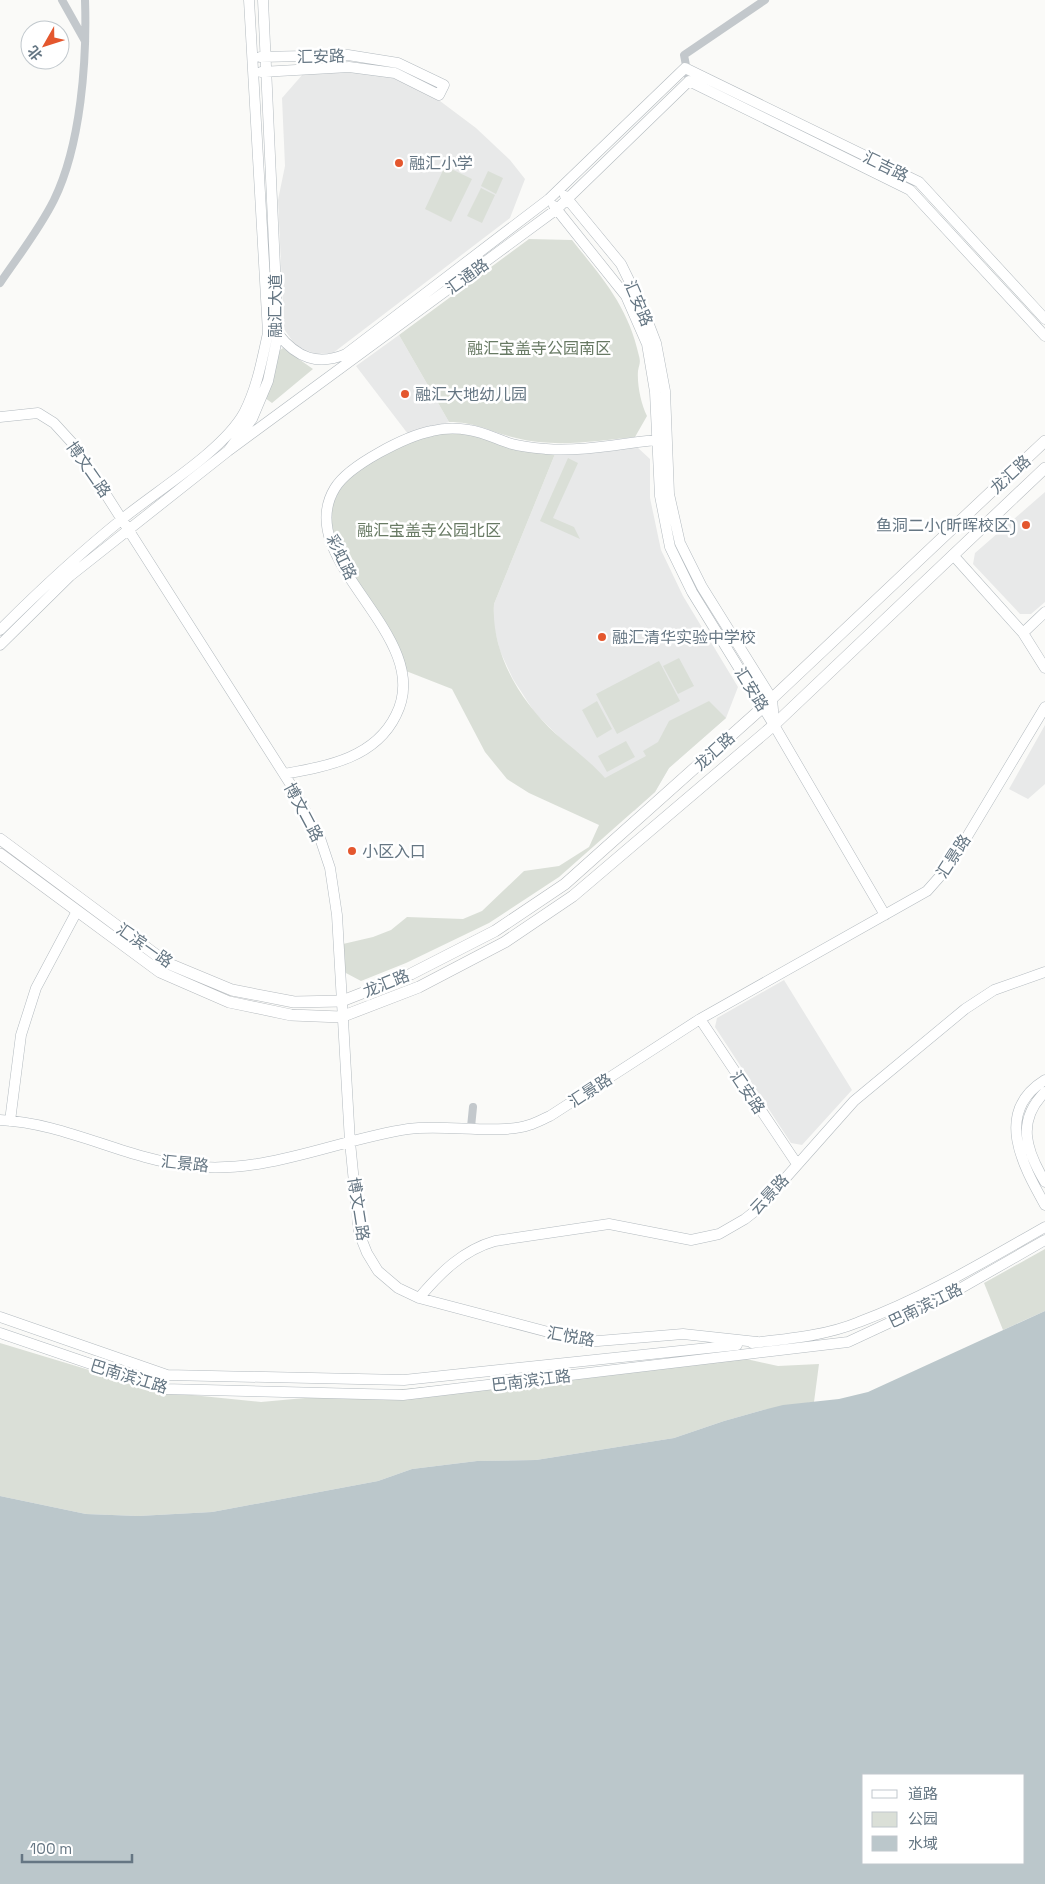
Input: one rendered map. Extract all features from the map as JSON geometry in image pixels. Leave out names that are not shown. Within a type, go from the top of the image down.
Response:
[{"type":"main road","name":"龙汇路","points":[[342,1002],[412,974],[494,931],[565,884],[767,703],[1045,441]]},
{"type":"main road","name":"龙汇路","points":[[341,1017],[419,987],[505,942],[573,896],[774,725],[1045,468]]},
{"type":"main road","name":"汇滨一路","points":[[0,839],[167,962],[232,990],[294,1002],[342,1002]]},
{"type":"main road","name":"汇滨一路","points":[[0,854],[160,972],[229,1002],[291,1016],[341,1017]]},
{"type":"street","points":[[62,0],[85,41]]},
{"type":"street","points":[[0,283],[32,239],[54,198],[66,167],[79,107],[85,41],[84,0]]},
{"type":"street","name":"融汇大道","points":[[0,630],[63,569],[122,519],[221,442],[243,413],[258,377],[268,333],[249,0]]},
{"type":"street","name":"融汇大道","points":[[0,645],[70,576],[228,451],[255,411],[268,381],[278,334],[264,0]]},
{"type":"street","points":[[689,81],[684,55],[765,0]]},
{"type":"street","name":"汇安路","points":[[252,58],[348,55],[398,63],[441,90],[395,74],[350,67],[253,72]]},
{"type":"street","name":"汇通路","points":[[278,334],[296,353],[308,359],[322,361],[346,354],[549,199],[685,68]]},
{"type":"street","name":"汇吉路","points":[[685,68],[919,182],[1045,319]]},
{"type":"street","name":"汇通路","points":[[228,451],[557,209],[689,81]]},
{"type":"street","name":"汇吉路","points":[[689,81],[910,190],[1045,336]]},
{"type":"street","name":"汇安路","points":[[559,189],[621,264],[644,309],[656,344],[663,382],[662,440]]},
{"type":"street","name":"汇安路","points":[[549,199],[626,296],[635,312],[647,344],[662,440],[668,494],[680,542],[702,587],[767,703],[774,725],[885,915]]},
{"type":"street","name":"博文二路","points":[[0,417],[38,413],[54,423],[75,446],[284,774],[320,838],[330,868],[339,928],[341,1017],[359,1232],[367,1253],[378,1271],[398,1288],[419,1298]]},
{"type":"street","name":"彩虹路","points":[[284,774],[326,766],[369,747],[381,738],[400,708],[405,684],[399,662],[388,636],[347,573],[332,543],[325,516],[336,487],[362,462],[431,431],[451,428],[471,430],[514,445],[546,449],[570,450],[662,440]]},
{"type":"street","points":[[954,555],[1023,633],[1045,668]]},
{"type":"street","points":[[1023,633],[1045,612]]},
{"type":"street","name":"汇景路","points":[[5,1121],[52,1128],[148,1158],[191,1166],[243,1167],[290,1158],[409,1129],[528,1126],[550,1116],[700,1019],[927,891],[944,874],[1045,707]]},
{"type":"street","points":[[5,1121],[21,1035],[36,988],[77,912]]},
{"type":"street","name":"云景路","points":[[419,1298],[456,1260],[480,1245],[495,1240],[609,1224],[691,1240],[719,1234],[759,1208],[796,1164],[854,1101],[965,1009],[994,990],[1045,972]]},
{"type":"street","name":"汇安路","points":[[700,1019],[796,1164]]},
{"type":"street","points":[[1045,1080],[1031,1091],[1023,1102],[1016,1127],[1020,1157],[1045,1205]]},
{"type":"street","points":[[1045,1092],[1031,1109],[1026,1130],[1030,1153],[1045,1182]]},
{"type":"street","points":[[471,1127],[473,1108]]},
{"type":"street","name":"巴南滨江路","points":[[0,1317],[166,1375],[404,1380],[789,1340],[858,1323],[952,1280],[1045,1227]]},
{"type":"street","name":"巴南滨江路","points":[[0,1333],[164,1390],[403,1395],[848,1342],[949,1295],[1045,1240]]},
{"type":"street","name":"汇悦路","points":[[419,1298],[586,1342],[683,1334],[757,1342]]},
{"type":"shaded area","points":[[350,70],[393,78],[436,98],[476,128],[510,160],[525,179],[510,218],[333,353],[316,354],[296,346],[284,329],[278,200],[285,166],[282,98],[303,74]]},
{"type":"shaded area","name":"融汇大地幼儿园","points":[[399,335],[449,422],[408,434],[356,366]]},
{"type":"shaded area","name":"融汇清华实验中学校","points":[[637,447],[650,459],[650,498],[661,550],[683,596],[738,687],[726,718],[669,768],[655,792],[634,811],[535,713],[513,679],[500,651],[493,623],[494,604],[555,454]]},
{"type":"shaded area","name":"鱼洞二小(昕晖校区)","points":[[1045,492],[1045,602],[1031,614],[1020,614],[973,564],[975,553]]},
{"type":"shaded area","points":[[1045,725],[1045,784],[1028,799],[1009,789]]},
{"type":"shaded area","points":[[784,980],[852,1090],[802,1145],[791,1143],[715,1027],[717,1018]]},
{"type":"green space","points":[[445,166],[472,179],[451,222],[425,209]]},
{"type":"green space","points":[[488,171],[503,178],[496,194],[481,186]]},
{"type":"green space","points":[[481,188],[495,195],[482,223],[467,216]]},
{"type":"green space","name":"融汇宝盖寺公园南区","points":[[529,239],[572,240],[604,281],[621,308],[634,338],[639,356],[639,388],[647,416],[635,437],[576,443],[546,443],[507,436],[476,425],[449,422],[399,335]]},
{"type":"green space","points":[[283,348],[313,369],[272,403],[265,398],[279,351]]},
{"type":"green space","name":"融汇宝盖寺公园北区","points":[[450,432],[469,434],[513,449],[555,454],[494,604],[497,640],[510,675],[531,707],[543,721],[605,778],[646,756],[643,751],[658,742],[669,721],[709,701],[726,718],[669,768],[655,792],[559,877],[489,923],[406,963],[361,981],[344,972],[343,944],[373,937],[391,930],[407,917],[463,919],[482,911],[524,871],[559,866],[589,847],[599,825],[529,793],[507,779],[485,752],[452,689],[406,671],[403,661],[350,572],[334,536],[330,520],[333,505],[341,489],[352,476],[366,464],[398,447],[416,440]]},
{"type":"green space","points":[[568,458],[578,463],[553,518],[574,527],[580,539],[540,521]]},
{"type":"green space","points":[[679,658],[694,686],[678,694],[663,666]]},
{"type":"green space","points":[[659,661],[680,701],[617,734],[596,694]]},
{"type":"green space","points":[[597,701],[612,729],[597,738],[582,710]]},
{"type":"green space","points":[[626,741],[635,757],[607,772],[598,756]]},
{"type":"green space","points":[[1045,1249],[1045,1311],[1003,1330],[984,1283]]},
{"type":"green space","points":[[0,1343],[162,1392],[261,1402],[742,1358],[778,1366],[819,1364],[814,1402],[763,1410],[674,1438],[536,1460],[477,1461],[412,1469],[378,1481],[212,1512],[138,1516],[86,1514],[0,1496]]},
{"type":"water","points":[[1045,1311],[1045,1884],[0,1884],[0,1496],[86,1514],[138,1516],[212,1512],[378,1481],[412,1469],[477,1461],[536,1460],[674,1438],[724,1421],[783,1405],[839,1399],[868,1392]]},
{"type":"place","name":"融汇小学","points":[[399,163]]},
{"type":"place","name":"融汇大地幼儿园","points":[[405,394]]},
{"type":"place","name":"鱼洞二小(昕晖校区)","points":[[1026,525]]},
{"type":"place","name":"融汇清华实验中学校","points":[[602,637]]},
{"type":"place","name":"小区入口","points":[[352,851]]}]
